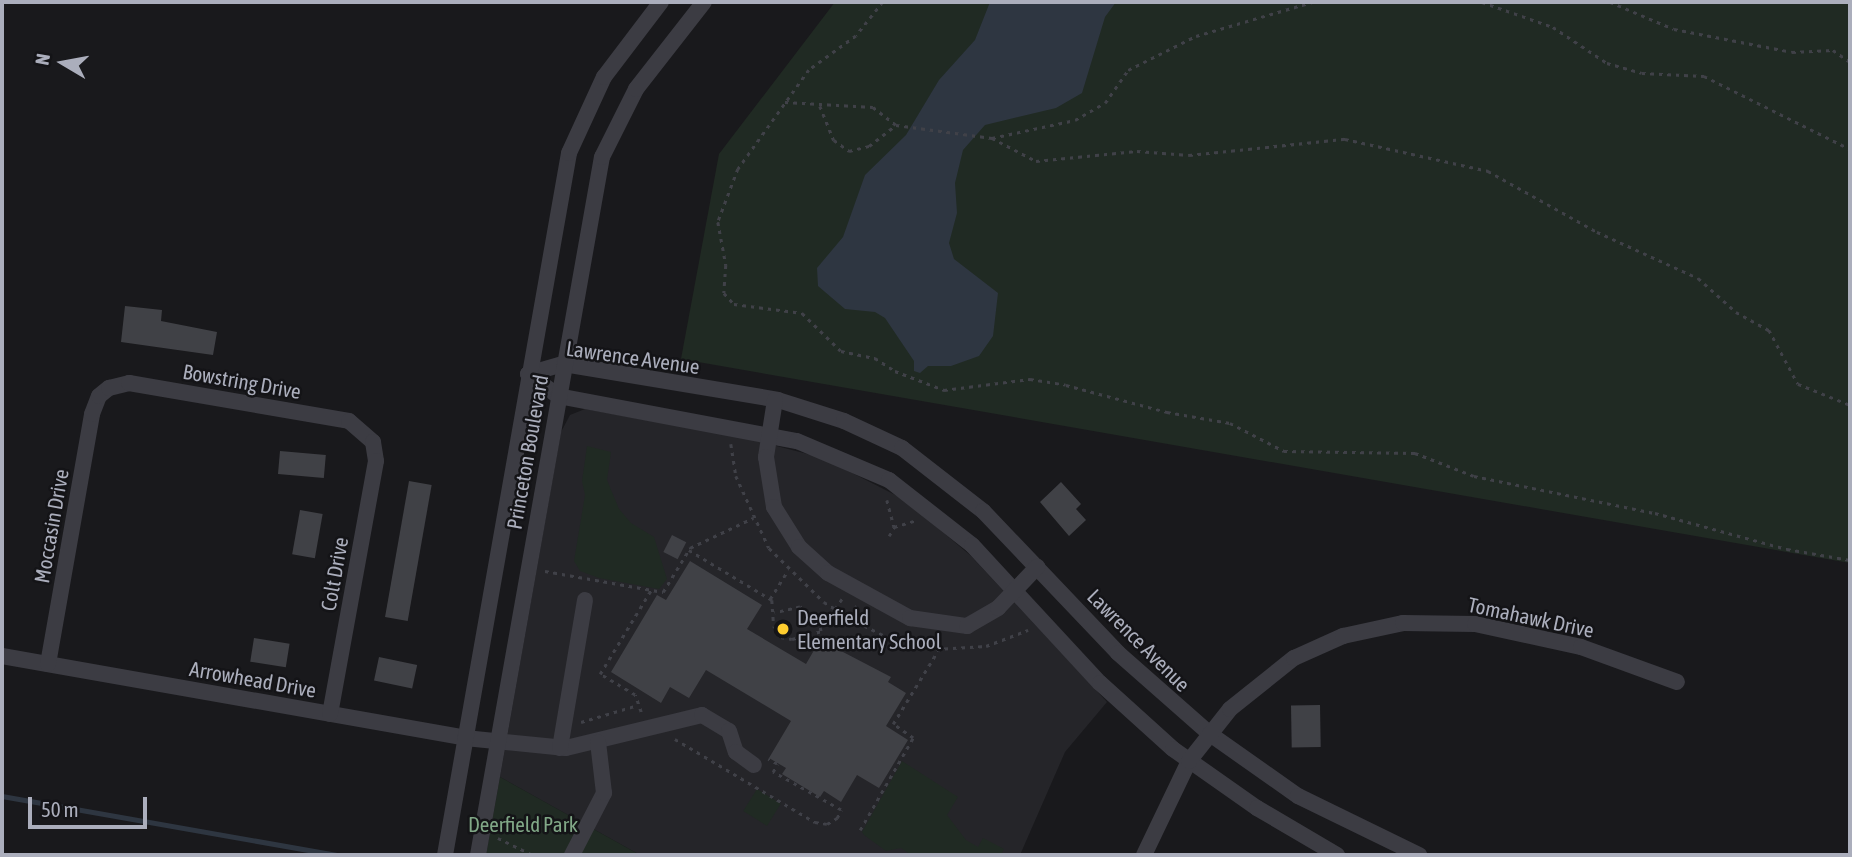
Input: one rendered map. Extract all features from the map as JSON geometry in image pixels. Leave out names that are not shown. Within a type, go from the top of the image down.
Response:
[{"type":"street","name":"Princeton Boulevard","points":[[444,855],[569,153],[604,77],[661,2]]},
{"type":"street","name":"Princeton Boulevard","points":[[478,855],[602,156],[635,89],[695,5]]},
{"type":"street","name":"Lawrence Avenue","points":[[528,374],[564,364],[775,400],[844,421],[902,448],[969,497],[1155,690],[1209,734],[1298,796],[1390,850],[1419,855]]},
{"type":"street","points":[[528,374],[558,396],[770,434],[847,459],[907,492],[972,545],[1100,683],[1189,761],[1337,855]]},
{"type":"street","name":"Bowstring Drive","points":[[99,396],[109,388],[130,383],[349,421],[373,442]]},
{"type":"street","name":"Moccasin Drive","points":[[48,664],[99,396]]},
{"type":"street","points":[[775,400],[766,465],[774,507],[799,547],[828,573],[910,618],[952,626],[984,620],[1037,567]]},
{"type":"street","name":"Colt Drive","points":[[330,714],[376,461],[373,442]]},
{"type":"street","points":[[560,748],[585,600]]},
{"type":"street","name":"Tomahawk Drive","points":[[1144,855],[1189,761],[1209,734],[1251,689],[1294,659],[1343,636],[1403,623],[1504,629],[1623,660],[1677,682]]},
{"type":"street","name":"Arrowhead Drive","points":[[2,656],[465,737],[560,748],[598,742],[702,715],[729,730],[736,752],[760,761]]},
{"type":"street","points":[[572,855],[604,793],[598,742]]},
{"type":"path","points":[[883,2],[856,36],[819,61],[784,102],[737,169],[721,204],[724,293],[734,304],[802,313],[845,354],[875,358],[895,372],[944,390],[1030,379],[1066,385],[1167,412],[1230,423],[1284,451],[1415,453],[1474,476],[1655,513],[1787,549],[1850,560]]},
{"type":"path","points":[[784,102],[873,107],[896,125],[990,137],[1075,120],[1105,103],[1128,70],[1196,36],[1312,2]]},
{"type":"path","points":[[1482,2],[1553,27],[1607,63],[1642,73],[1704,76],[1850,149]]},
{"type":"path","points":[[1610,2],[1674,29],[1792,52],[1833,50],[1850,62]]},
{"type":"path","points":[[820,106],[834,140],[849,151],[869,146],[896,125]]},
{"type":"path","points":[[990,137],[1036,161],[1137,151],[1189,155],[1345,139],[1488,171],[1597,232],[1698,278],[1736,312],[1769,330],[1798,384],[1850,405]]},
{"type":"path","points":[[886,495],[894,527]]},
{"type":"path","points":[[542,571],[663,592],[689,550],[753,518]]},
{"type":"path","points":[[889,536],[894,527],[921,518]]},
{"type":"path","points":[[689,550],[770,599],[775,612],[776,632],[787,640],[821,631],[815,617],[800,607],[775,612]]},
{"type":"path","points":[[770,599],[788,570]]},
{"type":"path","points":[[645,728],[635,695],[600,674],[651,590]]},
{"type":"path","points":[[860,830],[913,737],[893,724],[939,649]]},
{"type":"path","points":[[564,722],[576,724],[638,705]]},
{"type":"path","points":[[671,738],[815,822],[827,824],[837,818],[841,810],[773,772],[777,764],[760,761]]},
{"type":"path","points":[[495,836],[533,855]]},
{"type":"shaded area","points":[[990,2],[1116,2],[1105,17],[1082,93],[1056,108],[985,125],[963,150],[955,183],[957,213],[949,243],[954,259],[998,293],[993,336],[979,356],[951,366],[928,366],[920,373],[914,371],[914,361],[885,318],[875,312],[845,309],[818,286],[817,268],[843,237],[865,175],[906,135],[939,80],[975,40]]},
{"type":"shaded area","name":"Deerfield Elementary School","points":[[585,409],[745,438],[823,458],[905,500],[971,556],[1107,702],[1065,752],[1020,855],[640,855],[500,777],[561,432],[570,415]]},
{"type":"green space","points":[[835,2],[1850,2],[1850,563],[681,359],[719,154]]},
{"type":"green space","points":[[587,446],[611,452],[607,480],[619,509],[631,523],[654,537],[667,579],[659,589],[599,578],[580,571],[574,561],[585,495],[582,481]]},
{"type":"green space","points":[[902,761],[958,797],[947,815],[966,840],[978,847],[983,838],[1004,849],[1001,855],[911,855],[901,848],[886,851],[864,835],[862,832]]},
{"type":"green space","name":"Deerfield Park","points":[[500,777],[640,855],[486,855]]},
{"type":"green space","points":[[757,789],[781,804],[767,826],[743,811]]},
{"type":"building","points":[[125,306],[162,310],[161,321],[217,332],[213,355],[121,342]]},
{"type":"building","points":[[280,451],[326,455],[324,478],[278,474]]},
{"type":"building","points":[[409,481],[432,485],[408,621],[385,617]]},
{"type":"building","points":[[1061,482],[1081,504],[1076,509],[1086,520],[1069,536],[1040,502]]},
{"type":"building","points":[[300,510],[323,514],[315,558],[292,554]]},
{"type":"building","points":[[672,535],[686,542],[678,559],[663,552]]},
{"type":"building","points":[[690,561],[762,605],[747,629],[806,664],[820,640],[891,677],[888,682],[906,693],[886,726],[908,740],[879,788],[857,775],[841,802],[824,791],[820,797],[782,774],[786,768],[769,758],[791,721],[706,670],[689,698],[670,687],[661,703],[611,672],[657,595],[666,600]]},
{"type":"building","points":[[254,638],[290,644],[286,667],[250,662]]},
{"type":"building","points":[[379,657],[417,665],[412,689],[374,680]]},
{"type":"building","points":[[1320,705],[1321,747],[1292,747],[1291,706]]},
{"type":"waterway","points":[[2,796],[338,855]]},
{"type":"place","name":"Deerfield Elementary School","points":[[783,629]]}]
